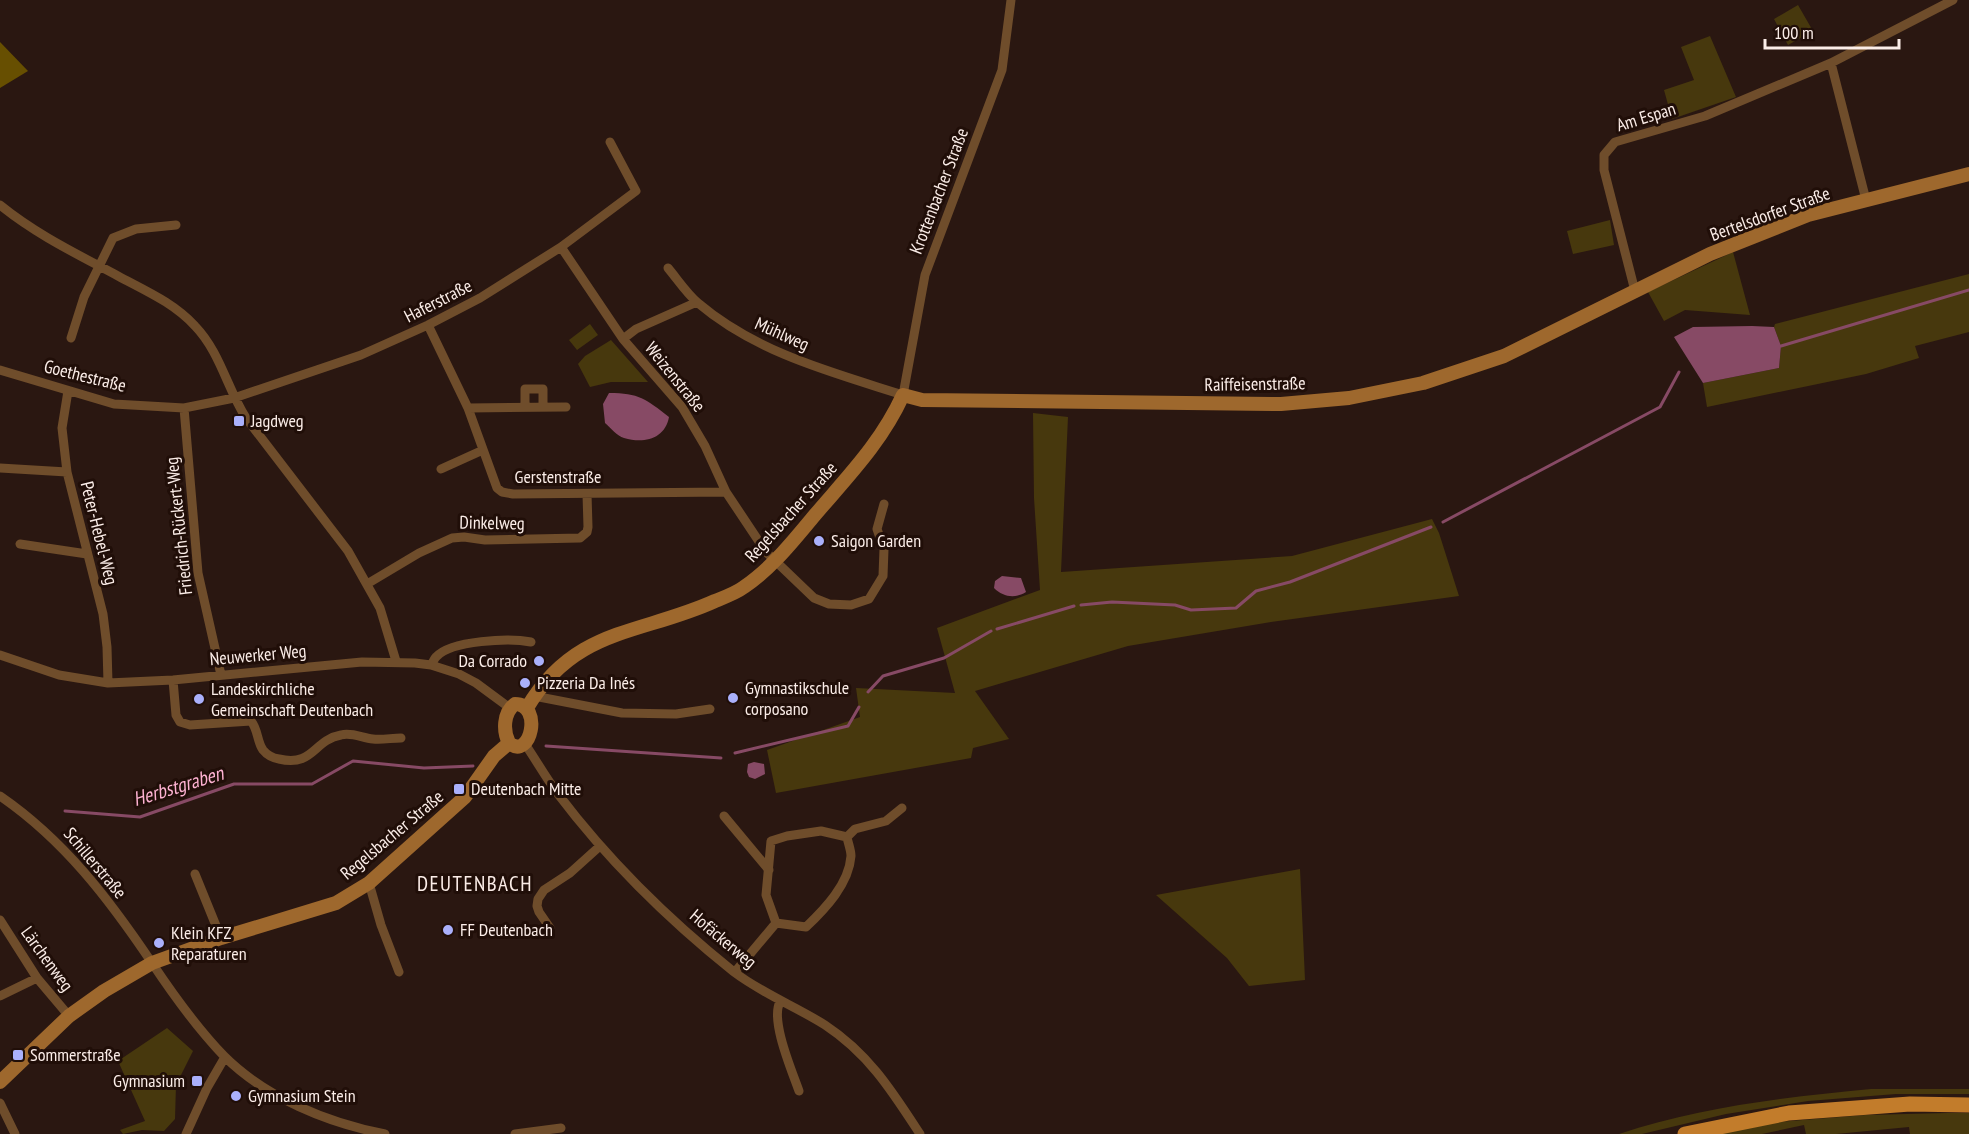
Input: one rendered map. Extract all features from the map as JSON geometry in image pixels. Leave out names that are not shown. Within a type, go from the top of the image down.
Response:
[{"type":"main road","points":[[1685,1134],[1790,1113],[1910,1104],[1969,1105]]},
{"type":"street","name":"Krottenbacher Straße","points":[[903,395],[925,275],[1002,70],[1011,0]]},
{"type":"street","name":"Am Espan","points":[[1635,291],[1604,170],[1604,155],[1615,142],[1705,116],[1831,63],[1953,0]]},
{"type":"street","points":[[1831,63],[1866,200]]},
{"type":"street","name":"Haferstraße","points":[[234,398],[361,355],[428,325],[480,298],[561,247],[636,191],[610,142]]},
{"type":"street","name":"Bertelsdorfer Straße","points":[[1592,313],[1710,254],[1808,215],[1969,174]]},
{"type":"street","points":[[0,205],[26,226],[43,236],[172,305],[196,326],[217,355],[234,398],[246,418],[348,551],[380,608],[396,661]]},
{"type":"street","points":[[71,338],[84,297],[113,238],[136,229],[176,225]]},
{"type":"street","name":"Weizenstraße","points":[[561,247],[623,339],[682,407],[705,446],[726,492],[766,552],[814,598],[829,604],[851,605],[869,598],[883,576],[884,549],[877,529],[884,504]]},
{"type":"street","name":"Mühlweg","points":[[668,268],[697,302],[735,330],[784,356],[903,395]]},
{"type":"street","points":[[623,339],[636,329],[697,302]]},
{"type":"street","name":"Raiffeisenstraße","points":[[903,395],[922,400],[1281,404],[1349,398],[1424,382],[1504,356],[1592,313]]},
{"type":"street","name":"Gerstenstraße","points":[[428,325],[468,408],[497,488],[502,492],[513,494],[726,492]]},
{"type":"street","name":"Goethestraße","points":[[0,370],[114,404],[184,408],[234,398]]},
{"type":"street","points":[[525,407],[525,389],[543,389],[543,407]]},
{"type":"street","name":"Peter-Hebel-Weg","points":[[68,391],[62,428],[67,472],[106,632],[108,683]]},
{"type":"street","name":"Regelsbacher Straße","points":[[531,702],[555,670],[589,646],[611,636],[688,613],[744,588],[776,560],[875,444],[891,422],[903,395]]},
{"type":"street","points":[[468,408],[566,407]]},
{"type":"street","name":"Friedrich-Rückert-Weg","points":[[184,408],[198,573],[221,675]]},
{"type":"street","points":[[441,469],[483,450]]},
{"type":"street","points":[[0,468],[67,472]]},
{"type":"street","name":"Dinkelweg","points":[[367,584],[419,553],[452,538],[486,540],[580,538],[587,532],[588,527],[587,494]]},
{"type":"street","points":[[20,544],[87,554]]},
{"type":"street","points":[[431,665],[436,656],[456,646],[497,640],[531,642]]},
{"type":"street","name":"Neuwerker Weg","points":[[0,655],[59,675],[108,683],[173,680],[362,662],[396,661],[431,665],[459,674],[476,683],[510,708]]},
{"type":"street","points":[[173,680],[176,715],[180,722],[190,725],[251,721],[263,750],[275,758],[292,761],[305,758],[322,743],[339,735],[371,739],[401,738]]},
{"type":"street","points":[[531,702],[529,737],[525,744],[517,747],[509,743],[505,734],[506,715],[510,708],[519,704],[531,702],[622,713],[676,714],[710,709]]},
{"type":"street","name":"Regelsbacher Straße","points":[[0,1082],[69,1016],[104,991],[152,963],[221,938],[336,903],[369,883],[465,797],[494,756],[509,743]]},
{"type":"street","name":"Hofäckerweg","points":[[525,744],[557,793],[600,846],[680,925],[735,972],[780,1002],[823,1024],[860,1052],[877,1071],[920,1134]]},
{"type":"street","name":"Schillerstraße","points":[[0,796],[27,815],[74,859],[187,1014],[225,1057],[256,1081],[289,1102],[347,1125],[385,1134]]},
{"type":"street","points":[[847,837],[855,830],[886,821],[902,808]]},
{"type":"street","points":[[724,816],[769,870]]},
{"type":"street","points":[[776,923],[766,895],[771,841],[821,831],[847,837]]},
{"type":"street","points":[[776,923],[806,927],[827,908],[845,878],[851,856],[847,837]]},
{"type":"street","points":[[550,928],[539,912],[538,898],[544,890],[570,873],[600,846]]},
{"type":"street","points":[[195,874],[221,938]]},
{"type":"street","points":[[369,883],[381,925],[399,972]]},
{"type":"street","name":"Lärchenweg","points":[[0,920],[37,978],[69,1016]]},
{"type":"street","points":[[735,972],[776,923]]},
{"type":"street","points":[[0,996],[37,978]]},
{"type":"street","points":[[780,1002],[777,1007],[780,1030],[799,1091]]},
{"type":"street","points":[[186,1134],[207,1088],[225,1057]]},
{"type":"street","points":[[0,1103],[15,1134]]},
{"type":"street","points":[[515,1134],[561,1128]]},
{"type":"shaded area","points":[[1798,5],[1813,31],[1788,45],[1774,19]]},
{"type":"shaded area","points":[[1710,36],[1736,97],[1672,119],[1664,90],[1694,80],[1681,47]]},
{"type":"shaded area","points":[[0,42],[28,71],[0,88]]},
{"type":"shaded area","points":[[1610,220],[1614,245],[1573,254],[1567,231]]},
{"type":"shaded area","points":[[1733,252],[1750,315],[1685,310],[1664,321],[1648,292]]},
{"type":"shaded area","points":[[1969,274],[1969,332],[1915,346],[1919,358],[1866,374],[1707,407],[1703,383],[1779,368],[1781,346],[1775,324]]},
{"type":"shaded area","points":[[590,324],[598,335],[577,350],[569,340]]},
{"type":"shaded area","points":[[1693,327],[1774,327],[1781,346],[1779,368],[1703,383],[1674,337]]},
{"type":"shaded area","points":[[611,340],[648,382],[611,382],[590,387],[578,364],[585,356]]},
{"type":"shaded area","points":[[609,393],[628,394],[642,398],[669,417],[667,424],[658,435],[646,440],[632,440],[619,436],[605,423],[603,404]]},
{"type":"shaded area","points":[[1033,413],[1068,417],[1061,572],[1292,556],[1432,519],[1439,533],[1459,596],[1271,622],[1128,646],[975,691],[1009,739],[973,748],[971,758],[776,793],[767,750],[860,717],[856,688],[955,693],[937,628],[1040,590],[1034,498]]},
{"type":"shaded area","points":[[1002,576],[1021,578],[1026,592],[1013,596],[998,591],[994,588],[995,581]]},
{"type":"shaded area","points":[[754,762],[764,764],[765,774],[755,779],[749,777],[747,772],[748,764]]},
{"type":"shaded area","points":[[1300,869],[1305,980],[1249,986],[1227,958],[1156,895]]},
{"type":"shaded area","points":[[167,1028],[193,1051],[176,1085],[175,1119],[164,1131],[142,1130],[123,1134],[120,1130],[145,1121],[118,1061]]},
{"type":"shaded area","points":[[1871,1089],[1969,1089],[1969,1094],[1896,1094],[1808,1101],[1726,1114],[1642,1134],[1619,1134],[1681,1117],[1744,1104]]},
{"type":"shaded area","points":[[1969,1113],[1969,1134],[1910,1134],[1909,1127],[1836,1134],[1806,1134],[1804,1125],[1762,1134],[1715,1134],[1755,1124],[1865,1115]]},
{"type":"waterway","points":[[1781,346],[1969,290]]},
{"type":"waterway","points":[[1443,522],[1660,407],[1679,372]]},
{"type":"waterway","points":[[1081,605],[1112,602],[1175,605],[1191,610],[1236,608],[1256,591],[1290,582],[1431,527]]},
{"type":"waterway","points":[[997,629],[1074,606]]},
{"type":"waterway","points":[[868,692],[883,676],[944,658],[991,631]]},
{"type":"waterway","name":"Herbstgraben","points":[[735,753],[848,726],[859,707]]},
{"type":"waterway","name":"Herbstgraben","points":[[546,746],[721,758]]},
{"type":"waterway","name":"Herbstgraben","points":[[65,811],[140,817],[234,784],[312,784],[353,761],[424,768],[473,766]]},
{"type":"place","name":"Jagdweg","points":[[239,421]]},
{"type":"place","name":"Saigon Garden","points":[[819,541]]},
{"type":"place","name":"Da Corrado","points":[[539,661]]},
{"type":"place","name":"Pizzeria Da Inés","points":[[525,683]]},
{"type":"place","name":"Gymnastikschule corposano","points":[[733,698]]},
{"type":"place","name":"Landeskirchliche Gemeinschaft Deutenbach","points":[[199,699]]},
{"type":"place","name":"Deutenbach Mitte","points":[[459,789]]},
{"type":"place","name":"FF Deutenbach","points":[[448,930]]},
{"type":"place","name":"Klein KFZ Reparaturen","points":[[159,943]]},
{"type":"place","name":"Sommerstraße","points":[[18,1055]]},
{"type":"place","name":"Gymnasium","points":[[197,1081]]},
{"type":"place","name":"Gymnasium Stein","points":[[236,1096]]},
{"type":"district","name":"DEUTENBACH","points":[[475,884]]}]
